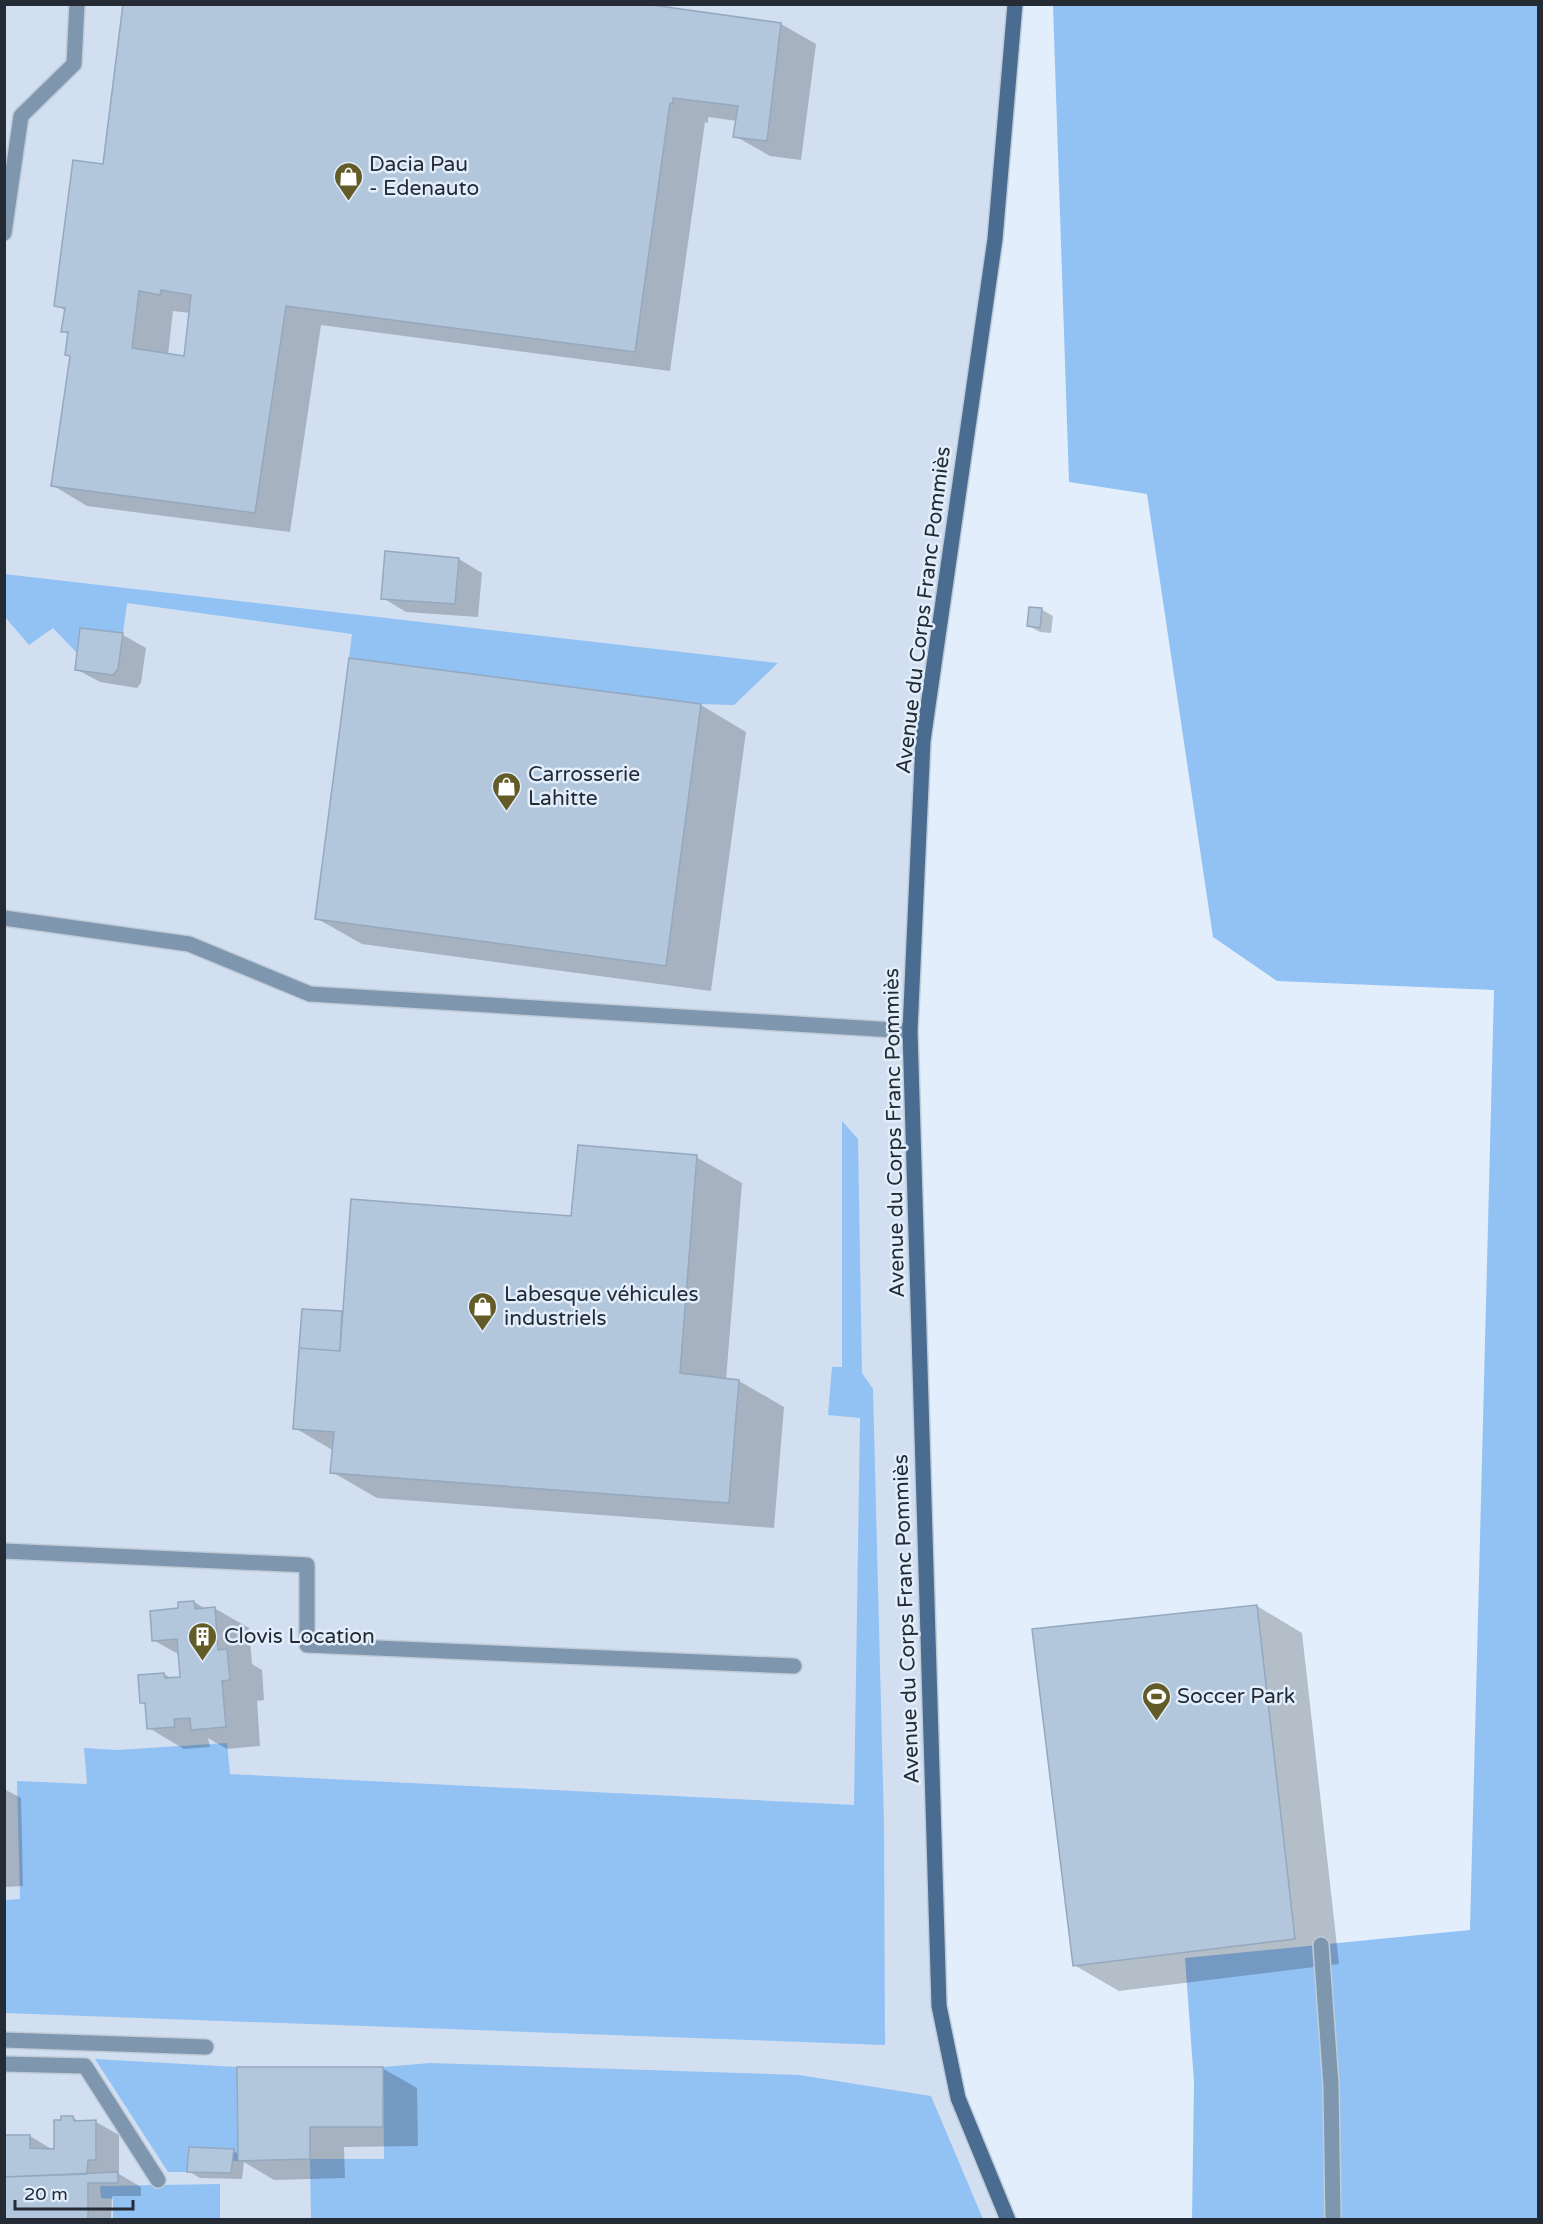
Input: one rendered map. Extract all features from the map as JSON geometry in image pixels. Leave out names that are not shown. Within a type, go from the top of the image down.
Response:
[{"type":"street","name":"Avenue du Corps Franc Pommiès","points":[[1008,2220],[958,2098],[939,2006],[909,1031],[923,741],[995,239],[1015,4]]},
{"type":"lane","points":[[4,233],[21,116],[74,63],[77,4]]},
{"type":"lane","points":[[4,918],[189,944],[310,994],[909,1031]]},
{"type":"lane","points":[[4,1551],[307,1565],[307,1645],[794,1666]]},
{"type":"lane","points":[[1321,1945],[1331,2085],[1333,2220]]},
{"type":"lane","points":[[4,2040],[206,2047]]},
{"type":"lane","points":[[4,2064],[85,2066],[158,2180]]},
{"type":"shaded area","points":[[5,5],[1015,5],[995,239],[923,741],[910,1031],[935,1923],[958,2098],[1008,2219],[5,2220]]},
{"type":"shaded area","points":[[1053,5],[1538,5],[1538,2219],[1192,2219],[1194,2082],[1185,1958],[1470,1930],[1494,990],[1277,981],[1213,937],[1147,494],[1069,482]]},
{"type":"shaded area","points":[[4,574],[778,663],[734,705],[701,704],[349,658],[352,634],[127,603],[123,633],[81,628],[77,653],[53,628],[29,645],[5,617]]},
{"type":"shaded area","points":[[842,1121],[858,1139],[862,1373],[873,1389],[884,1825],[885,2045],[5,2013],[5,1900],[20,1899],[17,1781],[87,1784],[84,1748],[117,1750],[227,1743],[230,1774],[854,1805],[860,1418],[828,1415],[832,1367],[842,1367]]},
{"type":"shaded area","points":[[95,2059],[237,2067],[238,2161],[232,2161],[233,2149],[189,2147],[187,2172],[168,2172]]},
{"type":"shaded area","points":[[430,2063],[799,2075],[931,2096],[983,2219],[311,2219],[310,2159],[384,2159],[383,2067]]},
{"type":"shaded area","points":[[220,2184],[220,2219],[113,2219],[113,2199],[101,2198],[100,2186]]},
{"type":"building","points":[[123,4],[645,4],[781,23],[767,141],[733,137],[738,106],[673,98],[673,104],[670,103],[635,352],[286,306],[255,513],[51,486],[70,356],[65,355],[68,332],[61,332],[65,308],[54,306],[73,160],[103,164]],"holes":[[[161,290],[191,295],[184,356],[132,348],[139,291],[160,295]]]},
{"type":"building","points":[[385,551],[459,558],[455,604],[381,599]]},
{"type":"building","points":[[1029,607],[1042,608],[1040,628],[1027,626]]},
{"type":"building","points":[[80,628],[123,633],[118,669],[113,675],[75,670]]},
{"type":"building","points":[[349,658],[701,704],[666,966],[315,919]]},
{"type":"building","points":[[578,1145],[697,1155],[680,1373],[739,1380],[729,1503],[330,1473],[334,1432],[293,1429],[299,1348],[340,1351],[351,1199],[571,1216]]},
{"type":"building","points":[[302,1309],[342,1311],[340,1351],[299,1348]]},
{"type":"building","name":"Clovis Location","points":[[194,1601],[195,1609],[215,1607],[218,1650],[227,1649],[230,1680],[222,1681],[226,1727],[191,1730],[190,1718],[174,1719],[175,1727],[147,1729],[145,1703],[140,1703],[138,1675],[164,1673],[165,1678],[180,1677],[177,1639],[152,1641],[150,1611],[178,1608],[178,1602]]},
{"type":"building","name":"Soccer Park","points":[[1257,1605],[1295,1939],[1073,1966],[1032,1629]]},
{"type":"building","points":[[237,2067],[383,2067],[383,2127],[310,2127],[310,2159],[238,2161]]},
{"type":"building","points":[[61,2116],[73,2116],[74,2121],[96,2120],[96,2160],[88,2160],[87,2174],[4,2177],[4,2135],[30,2135],[30,2148],[54,2149],[54,2120],[61,2120]]},
{"type":"building","points":[[189,2147],[234,2149],[231,2173],[187,2172]]},
{"type":"building","points":[[118,2172],[118,2183],[88,2183],[88,2220],[4,2220],[4,2177]]},
{"type":"place","name":"Dacia Pau - Edenauto","points":[[348,202]]},
{"type":"place","name":"Carrosserie Lahitte","points":[[507,812]]},
{"type":"place","name":"Labesque véhicules industriels","points":[[483,1332]]},
{"type":"place","name":"Clovis Location","points":[[203,1662]]},
{"type":"place","name":"Soccer Park","points":[[1156,1722]]}]
